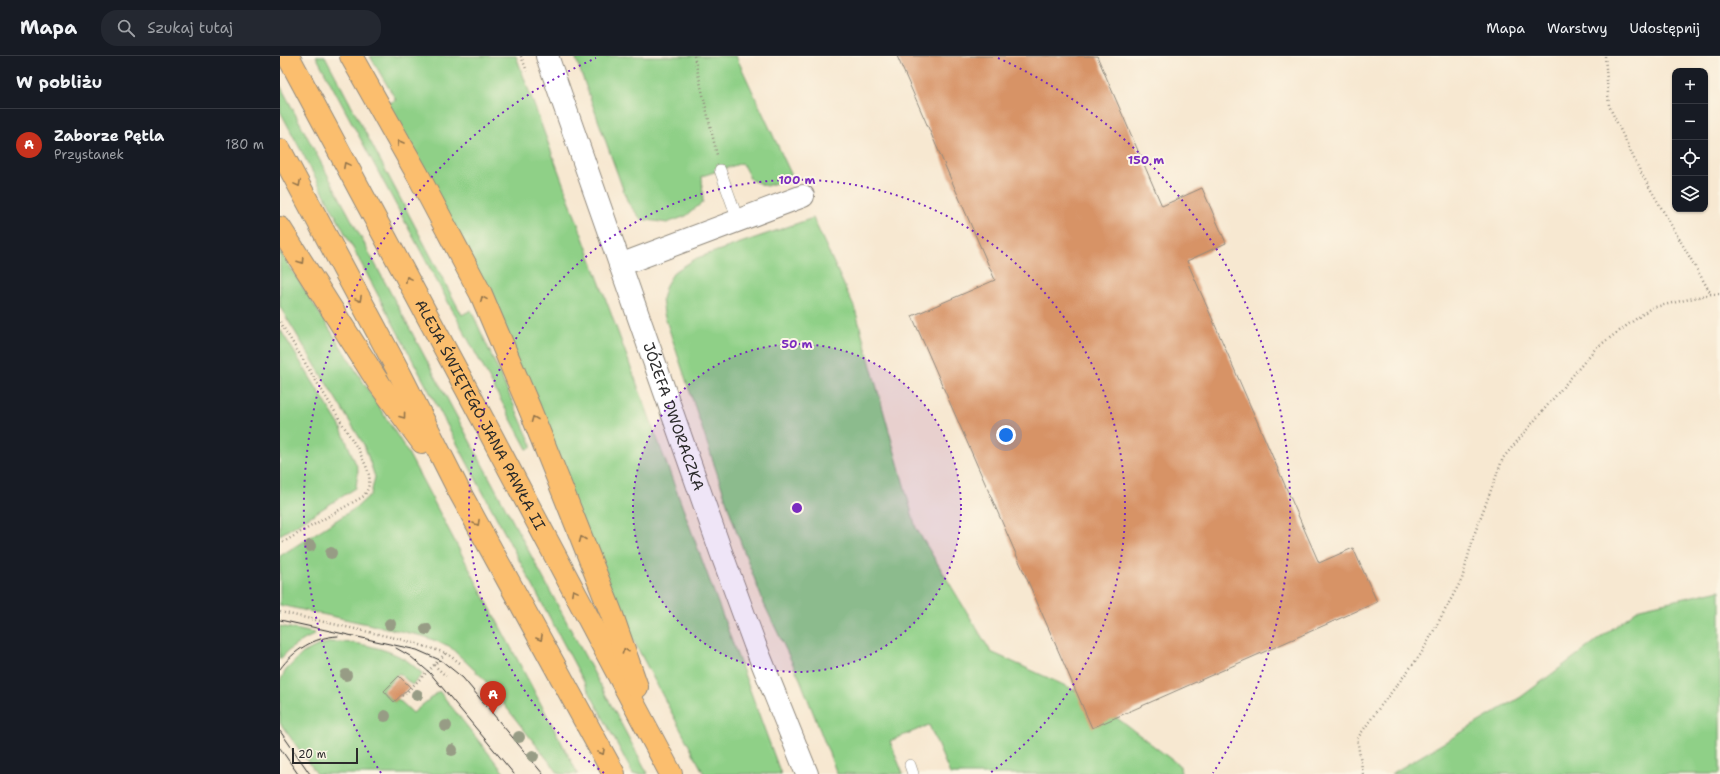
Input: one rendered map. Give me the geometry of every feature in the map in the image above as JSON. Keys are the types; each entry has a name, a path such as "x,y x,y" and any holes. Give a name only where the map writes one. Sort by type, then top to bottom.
{"main road":[{"name":"ALEJA ŚWIĘTEGO JANA PAWŁA II","path":"288,56 671,774"},
{"path":"351,56 419,177 481,294 529,407 612,615 660,754"},
{"path":"280,150 392,360 458,489 614,774"},
{"path":"280,228 380,385 458,489"}],"street":[{"name":"JÓZEFA DWORACZKA","path":"547,56 721,552 755,645 807,774"},
{"path":"620,265 803,196"}],"lane":[{"path":"720,170 738,220"}],"path":[{"path":"694,56 714,135 720,170"},
{"path":"1605,56 1609,106 1640,172 1711,294"},
{"path":"1363,774 1357,739 1421,654 1462,579 1474,535 1503,458 1596,348 1651,308 1711,294 1720,294"},
{"path":"280,322 359,451 369,473 370,486 364,496 280,544"},
{"path":"280,612 404,640 446,653 460,663"},
{"path":"401,695 403,696 446,653"},
{"path":"434,665 446,676"}],"green space":[{"path":"316,56 325,56 462,315 471,310 531,443 531,448 527,449"},
{"path":"370,56 516,56 781,774 704,774 619,613 387,104 396,100"},
{"path":"575,56 736,56 793,178 766,186 751,180 742,163 702,176 703,202 686,216 667,223 641,219 628,203"},
{"path":"280,85 648,774 633,774 280,111"},
{"path":"813,218 855,309 916,528 991,652 1088,696 1180,766 1181,774 950,774 929,725 890,741 903,774 837,774 800,679 764,604 736,530 664,314 662,299 666,285 674,272 697,258"},
{"path":"280,251 407,451 578,774 559,774 483,678 449,646 423,636 280,605 280,556 357,507 371,494 375,477 364,445 280,307"},
{"path":"280,329 340,426 358,469 356,488 280,535"},
{"path":"1720,590 1720,774 1391,774 1521,697 1640,608"},
{"path":"280,626 314,633 314,635 296,645 280,660"},
{"path":"331,642 370,646 390,652 408,662 423,674 412,685 399,673 382,691 394,702 398,699 413,713 439,691 505,774 317,774 280,723 280,681 286,670 303,653 317,646"}],"building":[{"path":"897,56 1097,56 1162,206 1202,188 1226,243 1187,261 1319,563 1353,548 1377,602 1092,728 912,316 995,280"},
{"path":"399,676 410,687 394,702 384,691"}],"tram line":[{"path":"280,620 417,650 442,661 463,678 543,774"},
{"path":"280,669 298,650 305,646 321,639 338,636"},
{"path":"396,648 410,656 430,673 514,774"},
{"path":"280,731 310,774"},
{"path":"280,748 298,774"}],"place":[{"name":"Zaborze Pętla","path":"493,714"}]}
